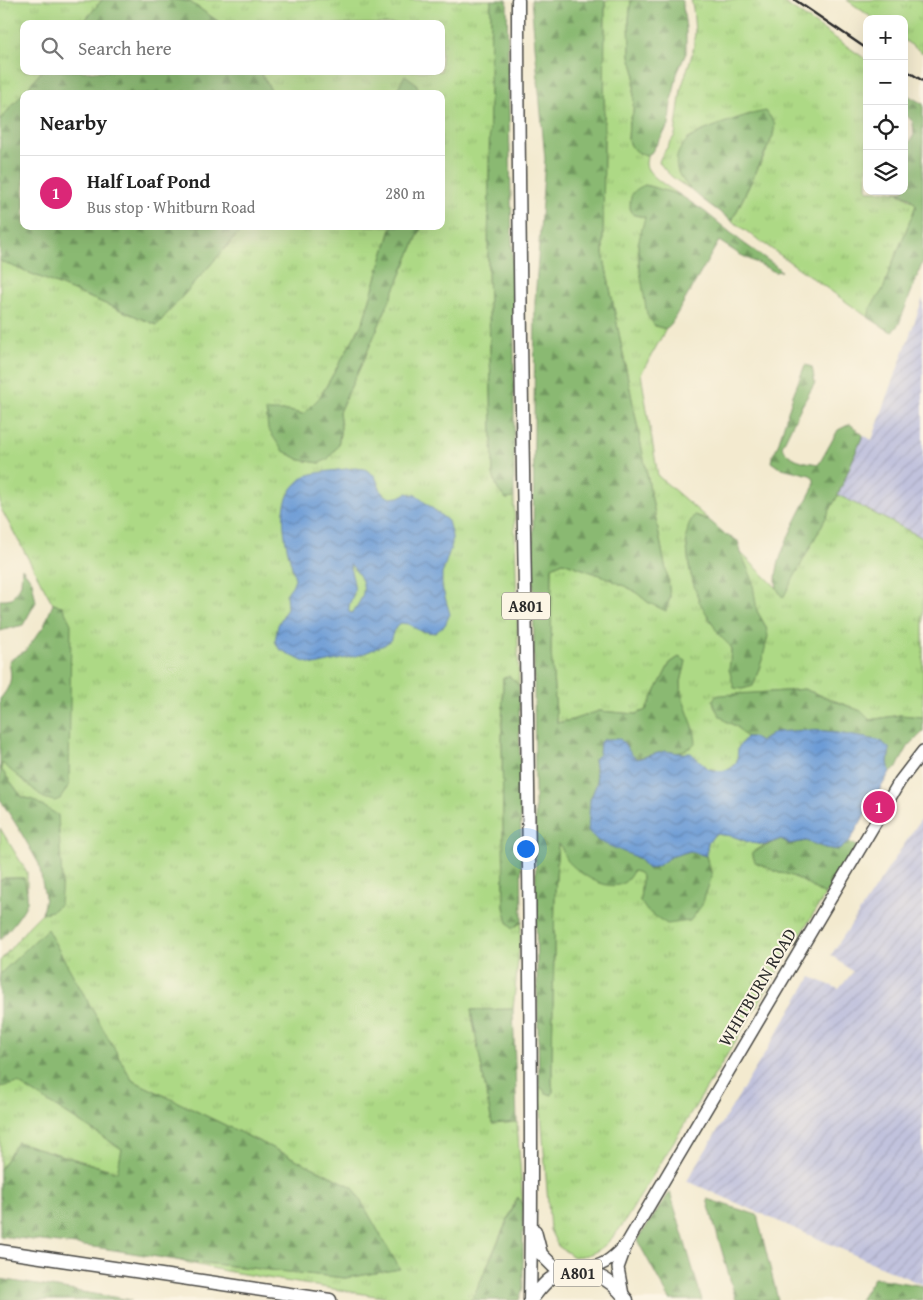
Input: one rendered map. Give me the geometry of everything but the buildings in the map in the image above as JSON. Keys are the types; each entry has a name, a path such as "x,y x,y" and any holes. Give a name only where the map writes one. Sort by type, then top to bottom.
{"main road":[{"name":"A801","path":"518,0 518,140 529,790 531,1300"},
{"name":"WHITBURN ROAD","path":"625,1298 618,1268 626,1243 900,781 923,752"},
{"name":"A801","path":"532,1212 541,1254 555,1268 596,1274 611,1284 625,1298"},
{"name":"WHITBURN ROAD","path":"572,1272 606,1263 626,1243"},
{"path":"0,1251 330,1300"},
{"name":"A801","path":"531,1300 540,1287 550,1279 560,1274 572,1272"}],"shaded area":[{"path":"923,298 923,538 838,495 863,435 872,440"},
{"path":"923,816 923,1285 687,1181 811,977 839,989 853,972 831,955"}],"green space":[{"path":"0,0 102,0 85,20 20,20 20,75 39,75 26,90 20,90 20,97 0,120"},
{"path":"102,0 177,0 190,2 216,20 85,20"},
{"path":"177,0 491,0 488,267 493,475 498,490 506,499 514,498 519,686 509,677 503,678 504,907 508,923 517,926 522,921 513,1009 471,1010 492,1124 517,1122 523,1206 517,1198 472,1300 400,1300 225,1271 176,1260 345,1278 399,1269 353,1187 132,1080 47,930 0,974 0,961 42,913 52,911 33,800 22,797 1,769 2,762 44,798 62,606 53,604 0,507 0,261 157,325 241,230 391,230 363,322 320,397 303,414 289,411 266,412 282,450 300,460 320,463 338,446 341,427 339,412 420,230 445,230 445,90 419,90 416,83 398,88 398,90 271,90 262,75 445,75 445,20 216,20 190,2"},
{"path":"491,0 507,0 514,320 514,498 506,499 498,490 493,475 488,267"},
{"path":"531,0 605,0 603,253 670,597 666,611 649,603 633,590 605,577 563,562 552,567 551,653 557,723 599,711 636,714 646,710 670,663 679,657 686,661 681,682 682,697 694,729 696,742 691,747 678,753 665,751 637,759 631,756 625,743 599,755 594,759 597,783 590,800 619,849 638,858 648,869 658,866 670,857 690,851 706,856 712,876 702,905 690,921 667,924 647,911 640,901 642,877 638,872 633,871 628,880 619,885 605,885 584,875 572,865 558,843 555,893 552,1095 546,1093 539,1085 533,549 535,302 545,159"},
{"path":"605,0 631,0 629,19 630,56 635,73 633,113 629,123 628,139 639,153 647,155 646,164 650,173 680,195 645,185 634,215 646,217 638,244 639,264 655,326 666,329 641,374 658,476 709,520 694,515 686,537 689,566 692,579 719,635 731,647 729,670 742,689 753,686 763,657 766,627 757,611 740,552 777,588 783,597 838,495 923,538 923,717 900,715 870,720 861,711 804,689 716,696 713,700 720,716 736,726 746,737 738,748 737,761 730,769 721,771 709,769 691,754 678,753 691,747 681,682 686,661 679,657 670,663 646,710 636,714 599,711 557,723 551,653 552,567 563,562 605,577 633,590 649,603 666,610 670,597 603,253"},
{"path":"631,0 682,0 686,28 686,53 677,74 669,125 651,153 647,155 639,153 630,146 628,139 629,123 633,113 635,73 630,56 629,19"},
{"path":"691,0 780,0 863,57 863,195 903,195 916,205 885,286 871,307 869,318 732,221 767,150 750,114 706,130 688,139 677,156 680,176 690,189 666,171 659,162 675,135 681,89 693,51 695,32"},
{"path":"847,0 923,0 923,53 908,43 908,15 868,15"},
{"path":"39,75 262,75 271,90 26,90"},
{"path":"405,75 416,83 419,90 398,90"},
{"path":"908,95 923,104 923,261 899,324 892,332 869,318 869,314 885,286 916,205 909,197 904,195 908,195 908,144 914,135 913,122 908,117"},
{"path":"20,97 20,230 241,230 157,325 0,261 0,120"},
{"path":"766,111 775,124 773,136 732,221 690,189 685,183 676,166 679,151 696,134 736,119"},
{"path":"645,185 680,195 704,211 781,271 775,272 739,254 719,241 671,324 666,329 655,326 647,315 639,264 638,244 645,217 634,215 630,210 632,194"},
{"path":"391,230 420,230 339,412 341,427 338,446 328,459 320,463 300,460 282,450 268,429 266,411 289,411 303,414 320,397 363,322"},
{"path":"805,365 812,367 815,383 782,446 785,451 797,460 819,464 838,430 850,424 863,435 838,495 783,598 777,588 778,565 788,537 814,486 814,478 810,475 778,467 771,462"},
{"path":"694,515 709,520 726,535 738,541 742,556 752,578 757,611 766,627 768,636 753,686 742,689 734,688 729,669 731,647 719,635 699,601 689,566 686,537 689,524"},
{"path":"22,568 32,581 36,602 23,625 0,631 0,600 12,598 21,584"},
{"path":"53,604 62,606 71,624 69,785 60,799 54,801 44,798 2,763 1,769 22,797 33,800 58,815 62,879 60,904 52,911 42,913 45,898 39,864 0,799 0,699 10,681 9,661 26,650 44,626"},
{"path":"509,676 519,686 522,921 512,929 508,923 504,907 503,678"},
{"path":"804,689 861,711 870,720 900,715 923,717 923,732 908,747 897,767 890,772 888,762 890,750 881,741 826,731 775,732 760,742 752,737 746,737 736,726 720,716 713,700 716,696 720,695"},
{"path":"0,828 27,872 27,890 23,878 4,878 0,881"},
{"path":"715,834 732,836 751,843 765,845 753,852 779,873 799,879 825,895 625,1221 601,1249 588,1255 574,1257 558,1246 550,1230 539,1085 546,1093 552,1095 555,893 558,843 562,847 566,859 627,880 633,871 638,872 642,877 640,901 712,876 706,856 708,843"},
{"path":"781,839 789,844 806,841 825,848 838,850 849,842 857,846 825,895 799,879 779,873 755,862 752,852"},
{"path":"4,878 24,878 27,902 23,911 0,940 0,881"},
{"path":"47,929 132,1080 353,1187 400,1269 345,1278 176,1260 101,1248 0,1236 0,1170 17,1142 117,1172 122,1149 18,1083 0,1087 0,974"},
{"path":"513,1009 517,1122 492,1124 471,1010"},
{"path":"18,1083 122,1149 118,1172 17,1142 0,1170 0,1087"},
{"path":"670,1192 702,1300 670,1300 637,1240"},
{"path":"518,1197 523,1206 523,1288 519,1300 472,1300"},
{"path":"707,1199 757,1215 778,1300 736,1300"},
{"path":"874,1278 923,1286 923,1300 860,1300"},
{"path":"0,1279 132,1300 0,1300"}],"water":[{"path":"355,468 365,469 375,476 382,493 390,498 399,497 407,493 416,495 448,521 452,544 442,574 442,587 450,614 445,625 435,633 420,631 408,624 400,623 394,630 390,641 384,645 360,655 315,665 302,661 279,649 275,641 278,625 287,608 286,594 295,579 284,529 285,504 289,493 305,476","holes":["350,564 362,583 363,594 352,613 349,612 349,607 353,595 354,582"]},
{"path":"826,731 881,741 890,749 888,762 890,772 849,842 839,850 825,848 806,841 789,844 781,839 765,845 751,843 732,836 715,834 708,843 706,856 690,851 670,857 658,866 648,869 638,858 598,841 588,831 590,800 597,783 594,759 599,754 600,742 605,739 620,739 637,759 665,751 691,753 709,769 721,771 730,769 737,761 738,748 746,737 752,737 760,742 775,732"}],"railway":[{"path":"795,0 863,46"},
{"path":"908,72 923,81"}],"place":[{"name":"Half Loaf Pond","path":"879,807"}]}
